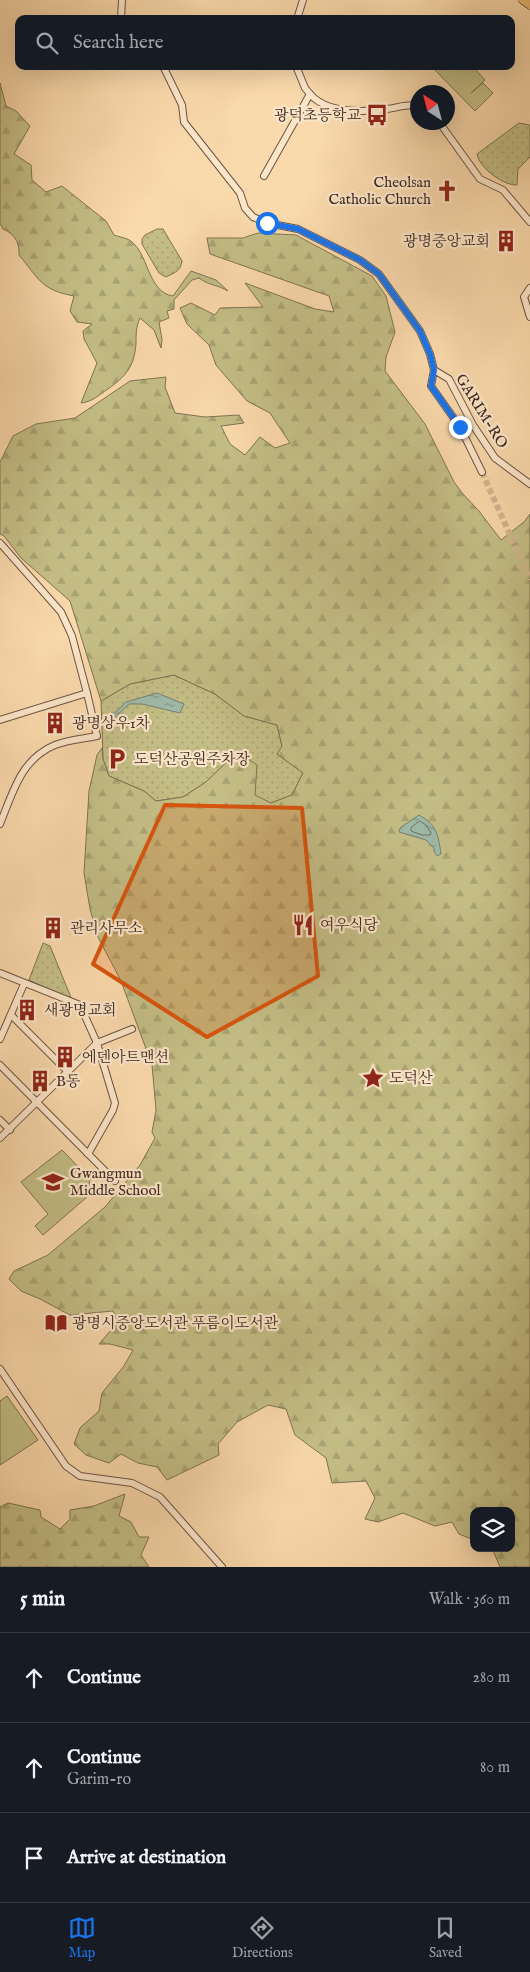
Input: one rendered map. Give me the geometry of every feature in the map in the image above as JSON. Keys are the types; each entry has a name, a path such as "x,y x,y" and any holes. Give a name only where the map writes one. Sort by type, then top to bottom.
{"main road":[{"path":"523,0 530,5"}],"street":[{"path":"121,15 122,0"},
{"path":"298,15 303,0"},
{"path":"165,70 182,105 184,122 240,193 245,208 253,217 267,223 298,229 360,260 379,274 420,331 430,354 434,370"},
{"path":"298,70 305,88 314,100 334,108 353,111 410,107"},
{"path":"264,176 310,94"},
{"path":"445,130 480,178 503,190 530,222"},
{"path":"529,314 524,297 530,288"},
{"name":"GARIM-RO","path":"482,472 460,427 431,386 434,370 449,379 474,426 495,458 530,484"},
{"path":"0,543 61,612 72,636 97,736 58,744 42,751 19,776 0,824"},
{"path":"0,720 87,693"},
{"path":"0,973 80,1005 97,1043 115,1103 113,1110 88,1154"},
{"path":"0,1039 24,984"},
{"path":"11,1015 68,1072"},
{"path":"0,1138 97,1043 132,1029"},
{"path":"0,1065 36,1104 115,1181"},
{"path":"0,1120 10,1130"},
{"path":"0,1369 66,1466 80,1476 132,1483 160,1497 222,1567"}],"highlighted area":[{"path":"165,805 302,808 318,976 207,1037 93,964"}],"green space":[{"path":"435,70 476,70 485,80 471,93 483,83 493,93 475,111 455,91 455,85 450,85"},
{"path":"0,83 6,106 16,111 30,126 14,154 31,165 32,180 46,192 62,186 106,221 114,235 132,242 138,248 158,288 165,293 173,296 191,271 216,280 228,291 199,278 192,280 174,300 174,309 167,311 169,318 159,322 162,340 161,348 154,330 140,318 136,331 135,352 128,370 120,380 89,401 81,403 97,363 84,339 83,331 92,324 77,322 70,311 74,296 63,294 47,287 36,277 19,255 16,239 3,229 0,223"},
{"path":"519,123 530,125 530,157 518,169 517,185 512,185 499,179 487,170 482,165 477,154"},
{"path":"157,229 163,229 182,261 179,269 166,277 159,273 142,244 142,239 145,235"},
{"path":"258,233 296,235 372,276 386,296 395,332 386,357 385,371 425,424 454,482 501,540 524,522 530,514 530,1567 500,1567 494,1552 515,1552 515,1507 470,1507 470,1538 459,1534 452,1522 435,1526 403,1513 378,1522 365,1519 375,1498 366,1481 332,1483 326,1458 295,1435 286,1409 268,1405 237,1422 218,1444 219,1455 167,1480 157,1467 138,1463 121,1454 109,1463 86,1455 74,1444 80,1428 99,1411 102,1393 124,1366 133,1350 110,1344 99,1344 118,1322 113,1311 70,1315 21,1291 9,1279 14,1271 48,1255 105,1207 140,1165 155,1138 152,1132 156,1110 152,1065 121,981 98,937 90,909 84,873 89,791 97,755 102,748 103,759 109,776 144,791 156,801 183,797 206,782 237,752 257,765 255,795 271,803 292,795 303,773 277,754 282,746 277,725 244,716 215,694 174,675 130,684 101,701 70,601 21,558 4,536 0,534 0,462 13,436 36,424 75,418 130,381 166,377 165,387 175,413 205,417 239,415 244,423 221,426 230,444 245,455 260,437 275,448 290,443 270,413 247,401 216,365 209,345 187,324 180,308 191,303 215,315 220,308 263,307 245,283 315,309 334,312 329,296 210,254 207,238 243,238"},
{"path":"174,675 215,694 244,716 277,725 282,747 277,754 303,773 292,795 271,803 255,796 237,752 206,782 183,797 156,801 144,791 109,776 103,759 101,701 130,684"},
{"path":"43,943 50,946 72,1000 29,980"},
{"path":"62,1150 90,1179 87,1197 43,1235 35,1226 48,1214 21,1182"},
{"path":"7,1396 38,1440 0,1465 0,1401"},
{"path":"125,1494 119,1516 131,1522 139,1537 149,1537 141,1555 149,1567 0,1567 0,1507 8,1503 40,1510 41,1517 60,1529 70,1519 70,1510 94,1506"}],"water":[{"path":"157,693 184,704 180,713 142,704 129,704 108,724 105,722 126,702"},
{"path":"419,815 430,822 436,831 441,854 437,856 434,848 426,840 399,832 400,828"}],"tunnel":[{"path":"482,472 530,580"}],"place":[{"name":"광덕초등학교","path":"377,115"},
{"name":"Cheolsan Catholic Church","path":"447,191"},
{"name":"광명중앙교회","path":"506,241"},
{"name":"광명상우1차","path":"55,723"},
{"name":"도덕산공원주차장","path":"117,759"},
{"name":"여우식당","path":"303,925"},
{"name":"관리사무소","path":"53,928"},
{"name":"새광명교회","path":"27,1010"},
{"name":"에덴아트맨션","path":"65,1057"},
{"name":"도덕산","path":"373,1078"},
{"name":"B동","path":"40,1081"},
{"name":"Gwangmun Middle School","path":"53,1182"},
{"name":"광명시중앙도서관 푸름이도서관","path":"56,1323"}],"route":[{"path":"267,223 298,229 360,260 379,274 420,331 430,354 434,370 431,386 460,427"}]}
